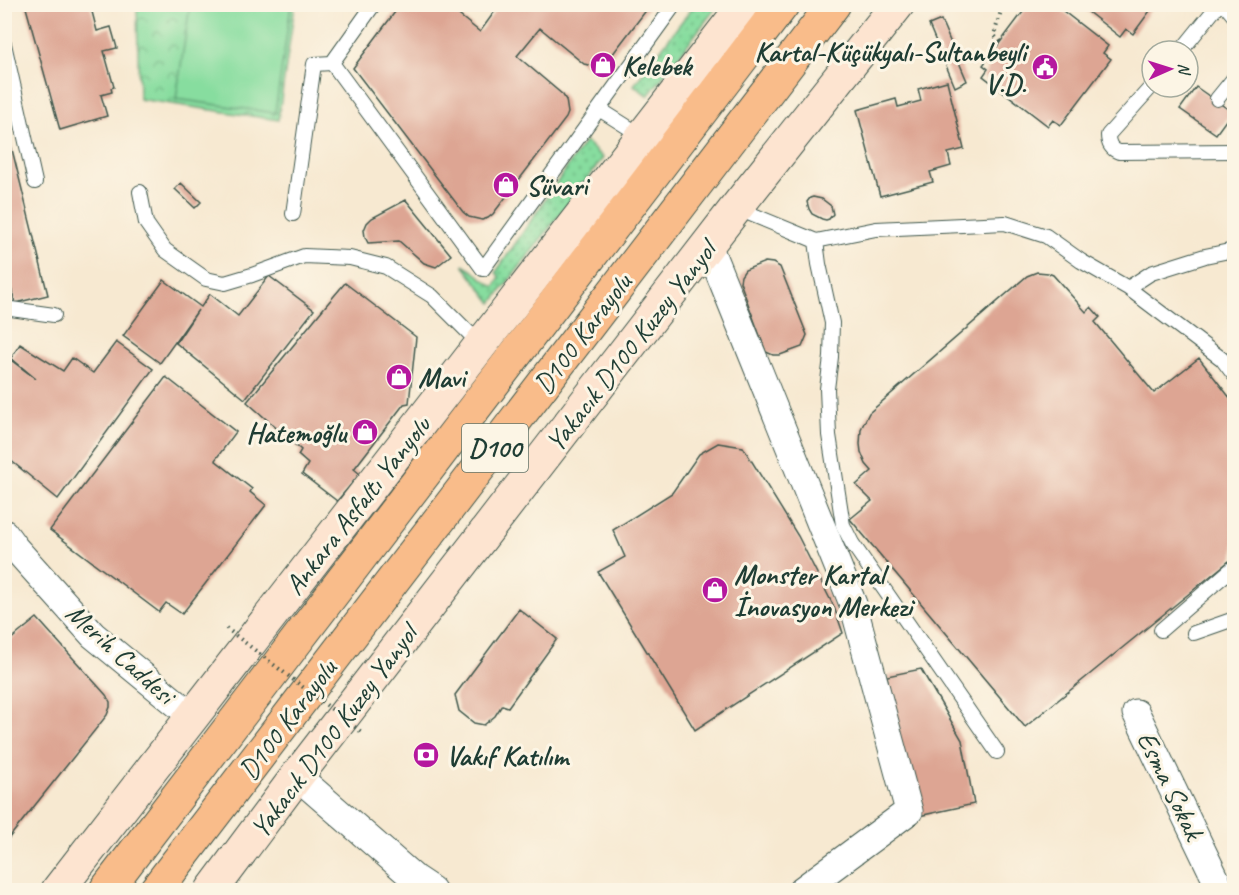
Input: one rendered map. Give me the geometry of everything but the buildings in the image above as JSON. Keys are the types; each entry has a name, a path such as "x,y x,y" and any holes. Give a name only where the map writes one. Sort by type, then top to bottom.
{"highway":[{"name":"D100 Karayolu","path":"106,891 783,4"},
{"name":"D100 Karayolu","path":"156,891 834,4"}],"main road":[{"name":"Ankara Asfaltı Yanyolu","path":"58,891 745,4"},
{"name":"Yakacık D100 Kuzey Yanyol","path":"212,891 297,776 736,208 898,4"}],"street":[{"path":"708,245 853,604 909,811 802,891"},
{"name":"Merih Caddesi","path":"4,533 93,635 193,717"},
{"name":"Esma Sokak","path":"1136,713 1221,891"},
{"path":"297,776 432,891"}],"lane":[{"path":"332,63 374,4"},
{"path":"332,63 483,269 675,4"},
{"path":"1190,39 1218,4"},
{"path":"1224,4 1234,16"},
{"path":"4,44 35,182"},
{"path":"293,214 314,64 332,63"},
{"path":"1217,99 1234,78"},
{"path":"1140,99 1108,135 1111,148 1123,152 1234,151"},
{"path":"599,110 642,136"},
{"path":"140,192 146,223 165,250 206,279 225,283 304,256 350,258 386,267 432,296 481,345"},
{"path":"736,208 816,241 876,229 1005,223 1046,236 1081,261 1128,288 1222,359 1234,375"},
{"path":"816,241 832,323 827,389 829,435 843,525 852,543 997,752"},
{"path":"1128,288 1151,273 1205,256 1234,250"},
{"path":"4,308 54,315"},
{"path":"1161,630 1234,567"},
{"path":"1194,633 1234,619"}],"path":[{"path":"1000,42 994,35 1003,4"},
{"path":"226,628 364,734"}],"green space":[{"path":"137,5 295,5 278,120 139,99"},
{"path":"190,5 291,5 275,113 176,99"},
{"path":"694,5 718,5 648,96 634,85"},
{"path":"585,141 603,158 492,303 463,265 494,287 500,278 496,272"}],"place":[{"name":"Kelebek","path":"603,65"},
{"name":"Kartal-Küçükyalı-Sultanbeyli V.D.","path":"1045,67"},
{"name":"Süvari","path":"506,185"},
{"name":"Mavi","path":"399,377"},
{"name":"Hatemoğlu","path":"365,432"},
{"name":"Monster Kartal İnovasyon Merkezi","path":"715,590"},
{"name":"Vakıf Katılım","path":"426,755"}]}
